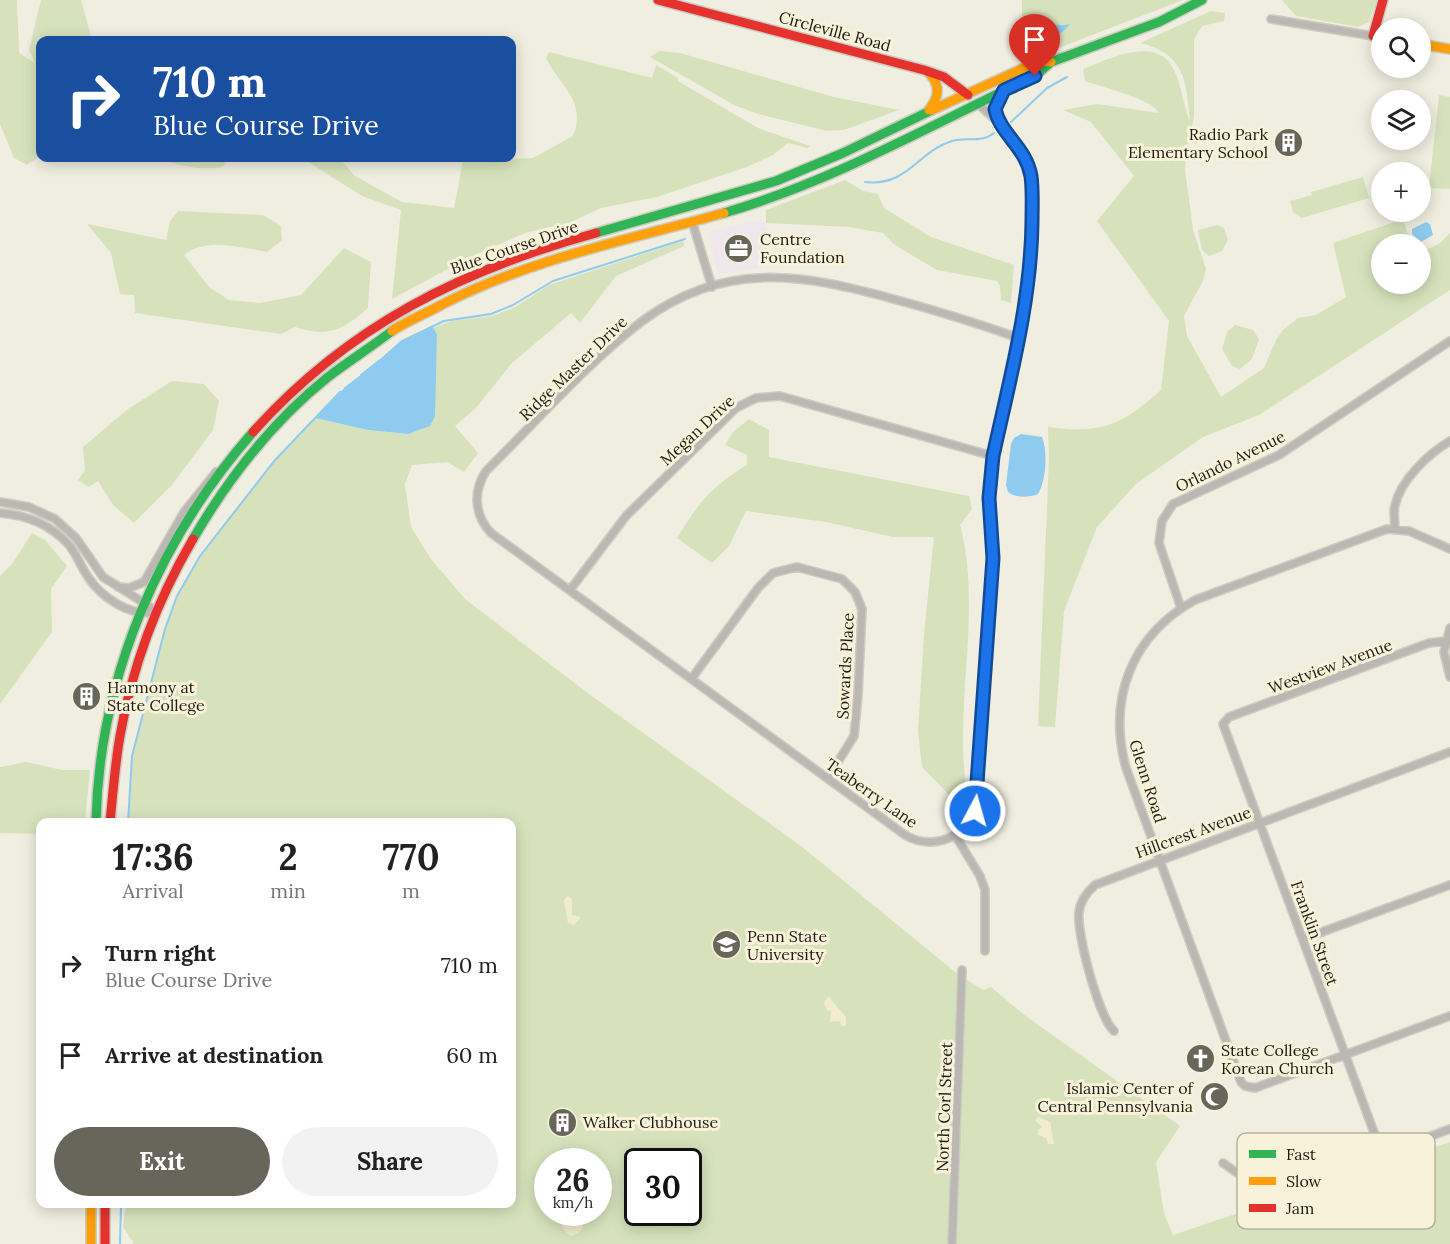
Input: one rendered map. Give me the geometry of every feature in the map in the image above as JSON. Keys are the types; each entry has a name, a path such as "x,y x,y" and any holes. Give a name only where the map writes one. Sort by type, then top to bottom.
{"main road":[{"name":"Circleville Road","path":"658,0 924,70 944,77 977,103"},
{"name":"Blue Course Drive","path":"110,818 119,732 134,673 154,612 198,526 240,466 300,402 360,353 416,317 486,284 769,199 823,178 1035,76 1051,62 1159,22 1202,0"},
{"path":"1380,18 1383,0"},
{"path":"1431,46 1450,49"},
{"name":"Blue Course Drive","path":"96,818 99,773 108,715 120,668 144,603 179,531 235,451 285,397 341,350 381,322 451,284 526,255 773,182 842,155 965,92 1039,61 1051,62"},
{"path":"924,70 934,79 938,87 938,96 928,111"},
{"path":"91,1208 91,1244"},
{"path":"105,1208 105,1244"}],"street":[{"path":"1271,19 1371,35"},
{"path":"999,124 995,109 1004,90"},
{"path":"977,103 1022,150 1031,178 1032,248 1027,301 993,456 989,498 993,558 977,804 972,817 955,835 980,876 985,890 985,951"},
{"path":"692,221 712,286"},
{"name":"Ridge Master Drive","path":"570,590 488,529 477,504 482,477 621,339 666,305 712,286 772,276 822,280 932,310 1019,338"},
{"name":"Orlando Avenue","path":"1181,608 1159,543 1162,521 1173,504 1279,455 1450,341"},
{"name":"Megan Drive","path":"570,590 626,516 736,408 756,398 780,396 993,456"},
{"path":"1450,441 1423,463 1400,493 1394,508 1395,529 1409,531 1450,549"},
{"path":"113,585 129,588 144,582 201,488 235,451"},
{"path":"0,502 29,507 55,519 76,538 97,570 113,585 144,603 154,612"},
{"path":"0,513 25,517 52,530 70,546 98,590 114,602 140,613 154,612"},
{"name":"Glenn Road","path":"1346,1055 1255,1088 1248,1087 1241,1082 1126,768 1118,723 1125,683 1134,659 1154,631 1181,608 1215,591 1378,531 1395,529"},
{"name":"Sowards Place","path":"692,678 758,588 773,573 797,567 842,579 855,592 862,609 858,695 854,736 828,778"},
{"name":"Teaberry Lane","path":"570,590 910,838 931,843 955,835"},
{"path":"1450,628 1444,657 1450,677"},
{"name":"Westview Avenue","path":"1224,721 1429,643 1447,641"},
{"name":"Franklin Street","path":"1224,721 1223,728 1374,1133"},
{"name":"Hillcrest Avenue","path":"1113,1031 1105,1021 1099,1005 1079,928 1080,908 1087,893 1100,881 1450,752"},
{"path":"1303,939 1450,885"},
{"name":"North Corl Street","path":"952,1244 962,970"},
{"path":"1346,1055 1450,1016"},
{"path":"1435,1135 1450,1129"},
{"path":"1223,1163 1237,1173"}],"shaded area":[{"path":"752,221 766,223 768,267 719,274 707,233"}],"green space":[{"path":"0,0 17,0 19,53 35,63 29,50 41,0 81,0 91,36 36,36 36,159 27,165 14,158 0,124"},
{"path":"1022,0 1183,0 1035,57 1029,53 1022,21"},
{"path":"1282,0 1377,0 1369,22 1358,27 1296,16"},
{"path":"1211,11 1225,13 1224,21 1202,26 1194,39 1194,117 1186,153 1185,170 1193,230 1206,269 1203,281 1184,316 1187,336 1221,397 1264,368 1276,340 1283,330 1298,318 1316,315 1346,297 1333,243 1394,222 1404,222 1408,234 1371,234 1371,294 1431,294 1431,248 1450,233 1450,290 1259,415 1203,437 1136,484 1097,527 1064,611 1055,727 1038,726 1049,458 1048,427 1082,429 1109,425 1134,412 1161,390 1169,321 1097,221 1134,176 1091,122 1063,110 1097,104 1159,113 1137,98 1085,81 1083,69 1119,55 1146,51 1168,60 1175,72 1190,121 1184,81 1175,62 1155,48 1140,43"},
{"path":"659,51 680,53 834,97 899,110 844,130 827,131 758,114 734,105 650,57"},
{"path":"549,52 652,78 656,65 678,78 678,81 758,128 810,146 807,148 788,143 773,155 747,167 657,197 601,208 571,222 525,233 468,258 392,299 401,210 362,196 308,162 343,162 355,176 402,202 454,208 463,162 516,162 516,158 533,158 573,136 577,113 574,103 546,58"},
{"path":"1439,95 1450,97 1450,189 1431,188"},
{"path":"170,162 226,163 222,167 201,168"},
{"path":"1363,177 1369,198 1302,218 1293,212 1290,201 1312,195 1311,192"},
{"path":"845,180 863,191 878,194 884,208 931,237 1014,265 1011,303 1001,300 1000,286 997,281 937,270 895,245 883,233 849,227 766,223 766,210"},
{"path":"178,211 263,215 281,226 282,240 267,252 236,246 213,245 202,246 184,255 209,287 229,300 260,303 301,295 344,248 371,262 368,308 351,322 335,330 317,332 295,327 281,334 135,313 134,295 120,294 111,253 87,224 166,240 170,221"},
{"path":"1217,225 1224,228 1228,240 1222,251 1209,256 1202,250 1198,230"},
{"name":"Penn State University","path":"683,241 684,246 616,276 580,323 571,313 511,364 476,408 455,426 478,453 464,472 447,462 412,465 405,484 411,527 431,559 465,599 589,694 801,846 960,976 983,990 991,987 1023,1014 1180,1126 1156,1162 1164,1213 1173,1235 1237,1214 1237,1229 1435,1229 1435,1147 1450,1142 1450,1244 134,1244 123,1227 125,1208 516,1208 516,818 128,818 132,756 165,629 177,596 200,556 275,460 315,418 368,430 408,434 437,334 433,328 452,321 493,316 515,307 549,285"},
{"path":"1235,325 1253,330 1259,339 1252,359 1240,369 1232,366 1222,349 1227,332"},
{"path":"172,381 204,384 219,401 213,430 171,486 134,523 113,505 98,481 89,487 78,480 85,470 83,447 128,409"},
{"path":"749,419 769,430 769,457 969,496 972,509 960,525 969,591 963,726 967,793 953,799 922,767 918,731 924,634 934,537 893,537 826,522 746,511 729,546 712,563 677,538 707,496 747,465 747,455 725,445 733,432"},
{"path":"32,533 45,540 67,566 51,589 52,632 0,704 0,576 12,564"},
{"path":"26,762 62,770 90,770 85,818 36,818 36,834 0,833 0,767"}],"sand":[{"path":"568,896 572,899 572,915 581,917 574,925 568,923 564,900"},
{"path":"828,996 846,1017 846,1026 842,1026 839,1021 830,1022 831,1011 827,1010 824,1003"},
{"path":"1039,1117 1050,1122 1054,1144 1048,1144 1046,1138 1038,1135 1038,1130 1042,1127 1035,1120"},
{"path":"562,1226 583,1227 579,1233 571,1236"}],"water":[{"path":"1070,24 1062,32 1053,36 1045,36 1040,27 1047,25"},
{"path":"1426,222 1430,224 1433,235 1412,234 1412,229"},
{"path":"432,326 437,334 435,416 430,426 408,434 368,430 315,418 341,391 402,341"},
{"path":"1021,434 1042,437 1045,450 1041,488 1038,494 1026,497 1011,494 1006,485 1011,444 1014,438"}],"waterway":[{"path":"1011,122 1047,88 1067,77"},
{"path":"865,182 892,179 912,167 930,152 952,141 979,139 994,133"},
{"path":"385,356 402,341 444,321 491,314 513,305 553,281 685,239"},
{"path":"361,375 380,360"},
{"path":"345,388 357,379"},
{"path":"128,818 132,756 165,629 177,596 200,556 275,460 340,392"},
{"path":"120,1244 121,1208"}],"traffic: fast":[{"path":"724,213 765,200 844,168 1035,76 1051,62 1159,22 1202,0"},
{"path":"596,233 776,181 843,153 932,110"},
{"path":"193,539 237,473 289,412 328,377 392,331"},
{"path":"96,818 100,768 109,715 122,664 140,613 163,564 189,518 219,474 253,432"}],"traffic: slow":[{"path":"1431,46 1450,49"},
{"path":"932,110 1039,61 1051,62"},
{"path":"929,73 937,87 937,96 929,110"},
{"path":"392,331 441,305 509,275 580,252 724,213"},
{"path":"91,1208 91,1244"}],"traffic: jam":[{"path":"658,0 924,70 944,77 968,95"},
{"path":"1378,18 1383,0"},
{"path":"253,432 289,395 328,361 368,332 410,307 453,284 499,265 596,233"},
{"path":"110,818 118,747 139,659 169,585 193,539"},
{"path":"105,1208 105,1244"}],"place":[{"name":"Radio Park Elementary School","path":"1289,143"},
{"name":"Centre Foundation","path":"739,248"},
{"name":"Harmony at State College","path":"86,696"},
{"name":"Penn State University","path":"726,945"},
{"name":"State College Korean Church","path":"1200,1059"},
{"name":"Islamic Center of Central Pennsylvania","path":"1214,1097"},
{"name":"Walker Clubhouse","path":"562,1122"}],"route":[{"path":"975,811 993,558 990,481 993,456 1027,301 1032,248 1032,188 1029,168 1022,150 999,124 995,109 997,100 1004,90 1035,76"}]}
